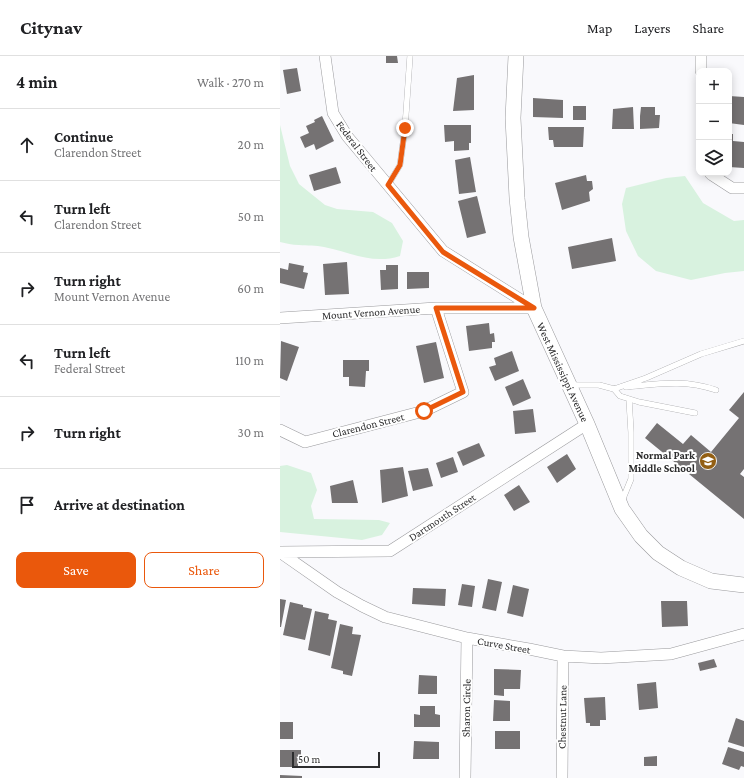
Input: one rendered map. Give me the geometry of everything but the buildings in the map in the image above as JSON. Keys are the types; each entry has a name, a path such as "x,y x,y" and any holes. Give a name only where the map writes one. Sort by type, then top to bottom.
{"street":[{"name":"Federal Street","path":"325,56 333,113 347,136 443,252 534,308"},
{"name":"West Mississippi Avenue","path":"516,56 513,118 518,198 521,237 534,308 587,424 620,504 641,536 658,553 676,564 711,581 744,585"},
{"path":"701,56 701,68"},
{"path":"714,176 732,188 744,188"},
{"name":"Mount Vernon Avenue","path":"280,318 436,308 534,308"},
{"name":"Clarendon Street","path":"280,430 305,442 424,411 463,392 436,308"},
{"name":"Dartmouth Street","path":"281,552 390,551 587,424"},
{"name":"Curve Street","path":"281,552 337,592 372,611 397,620 467,638 563,656 601,658 671,654 744,634"},
{"name":"Sharon Circle","path":"465,778 467,638"},
{"name":"Chestnut Lane","path":"562,778 563,656"}],"lane":[{"path":"388,185 400,165 405,128 410,56"},
{"path":"614,388 646,378 701,354 744,341"},
{"path":"569,385 599,385 614,388 665,383 690,383 716,390"},
{"path":"614,388 620,396 695,414"},
{"path":"620,504 631,479 630,399"}],"green space":[{"path":"280,125 290,166 299,184 325,205 337,209 373,212 392,223 403,241 400,256 380,259 361,257 321,246 294,245 280,242"},
{"path":"685,176 703,203 734,221 744,220 744,271 725,273 691,280 656,271 638,256 626,231 622,204 626,188 666,178"},
{"path":"287,465 311,473 317,490 311,506 314,519 379,520 390,523 382,535 362,540 280,532 280,466"}],"place":[{"name":"Normal Park Middle School","path":"708,461"}],"route":[{"path":"405,128 400,165 388,185 443,252 534,308 436,308 463,392 424,411"}]}
